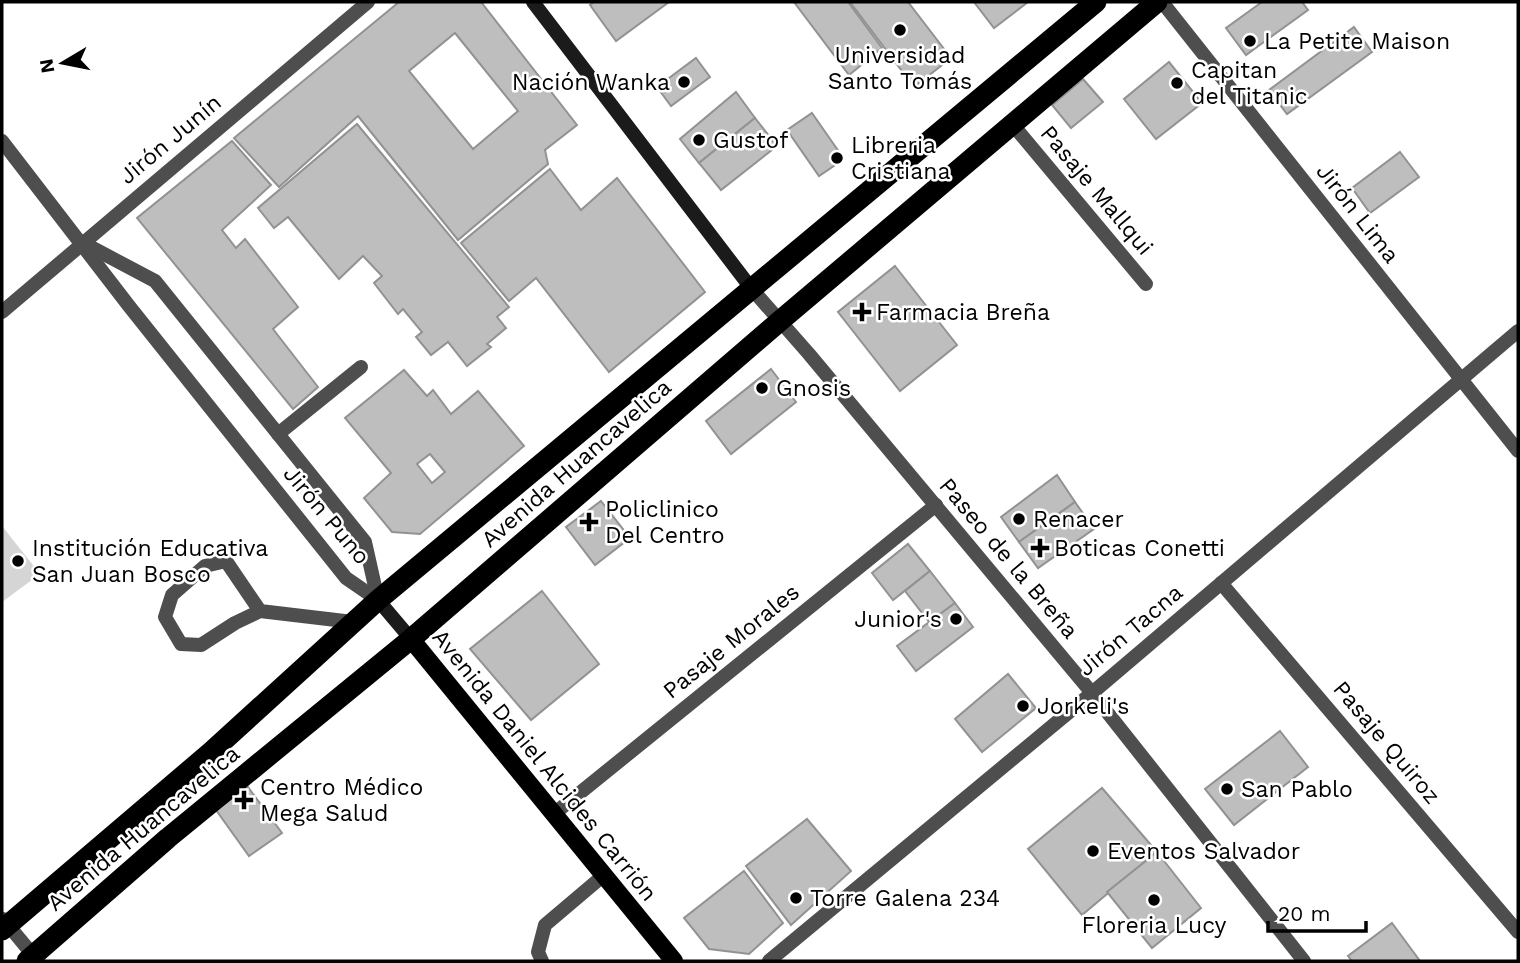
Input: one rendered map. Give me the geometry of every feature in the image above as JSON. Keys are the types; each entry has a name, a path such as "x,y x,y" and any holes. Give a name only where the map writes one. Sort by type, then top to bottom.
{"highway":[{"name":"Avenida Huancavelica","path":"4,924 211,752 378,600 1096,2"},
{"name":"Avenida Huancavelica","path":"33,959 168,838 411,639 781,320 1160,2"}],"main road":[{"name":"Avenida Daniel Alcides Carrión","path":"411,639 674,961"}],"street":[{"name":"Jirón Junín","path":"2,312 368,2"},
{"path":"533,2 751,288"},
{"name":"Jirón Lima","path":"1160,2 1518,451"},
{"name":"Pasaje Mallqui","path":"1013,125 1146,284"},
{"name":"Jirón Puno","path":"2,141 129,306 346,578 378,600"},
{"name":"Jirón Puno","path":"82,243 155,281 365,542 378,600"},
{"name":"Paseo de la Breña","path":"751,288 781,320 1092,693 1304,961"},
{"name":"Jirón Tacna","path":"769,961 1092,693 1518,331"},
{"path":"278,434 362,367"},
{"name":"Pasaje Morales","path":"555,813 936,505"},
{"path":"260,611 226,561 205,566 172,595 165,617 181,644 201,645 260,611 353,622"},
{"name":"Pasaje Quiroz","path":"1221,583 1518,932"},
{"name":"Avenida Daniel Alcides Carrión","path":"378,600 411,639"},
{"path":"542,961 538,952 545,925 604,875"},
{"path":"4,924 33,959"}],"shaded area":[{"path":"2,526 40,574 2,602"}],"building":[{"path":"399,2 481,2 577,125 545,150 548,164 458,240 358,116 279,187 234,138","holes":["455,33 518,111 473,149 409,71"]},
{"path":"594,2 669,2 616,41 590,5"},
{"path":"794,2 848,2 882,48 849,75"},
{"name":"Universidad Santo Tomás","path":"850,2 908,2 951,58 914,87"},
{"path":"974,2 1028,2 994,28"},
{"name":"La Petite Maison","path":"1262,2 1302,2 1308,10 1246,55 1226,28"},
{"path":"1354,27 1372,52 1287,114 1269,90"},
{"name":"Nación Wanka","path":"696,58 710,77 671,106 657,87"},
{"path":"1169,62 1202,103 1156,139 1124,99"},
{"path":"1083,79 1103,102 1071,128 1052,105"},
{"path":"736,92 755,118 699,163 680,139"},
{"path":"812,113 844,159 819,176 787,130"},
{"path":"755,118 777,146 721,190 699,163"},
{"path":"357,124 509,307 497,317 506,328 487,344 491,347 467,366 448,342 431,355 416,337 422,332 403,309 398,314 374,283 382,276 363,256 339,279 288,217 274,228 258,208"},
{"path":"232,141 271,185 222,230 236,248 245,239 298,307 273,329 318,387 293,409 137,218"},
{"path":"1400,152 1419,177 1370,213 1352,188"},
{"path":"550,169 581,210 617,178 705,292 609,372 536,278 509,301 461,243"},
{"path":"895,266 957,345 900,391 838,312"},
{"path":"771,369 796,402 731,454 706,421"},
{"path":"404,370 427,396 433,390 451,414 478,391 524,446 420,534 392,532 364,498 391,473 345,418","holes":["430,454 445,472 432,483 417,464"]},
{"path":"1057,475 1075,502 1019,542 1001,517"},
{"path":"601,501 630,538 595,565 566,527"},
{"path":"1075,502 1094,529 1038,568 1019,542"},
{"path":"908,544 930,571 893,600 872,573"},
{"path":"930,571 955,603 930,623 905,591"},
{"path":"542,591 599,664 531,720 470,649"},
{"path":"955,603 973,627 916,671 897,646"},
{"path":"1008,674 1036,708 982,752 955,719"},
{"path":"1280,731 1308,767 1234,825 1205,789"},
{"path":"248,787 282,833 249,856 216,810"},
{"name":"Eventos Salvador","path":"1102,788 1157,852 1082,915 1028,849"},
{"name":"Torre Galena 234","path":"807,819 851,871 791,925 746,866"},
{"name":"Floreria Lucy","path":"1157,852 1201,908 1152,948 1107,892"},
{"path":"744,871 783,923 749,954 709,949 684,918"},
{"path":"1392,923 1420,961 1352,961 1348,956"}],"place":[{"name":"Universidad Santo Tomás","path":"900,30"},
{"name":"La Petite Maison","path":"1250,41"},
{"name":"Nación Wanka","path":"684,82"},
{"name":"Capitan del Titanic","path":"1177,83"},
{"name":"Gustof","path":"699,140"},
{"name":"Libreria Cristiana","path":"837,158"},
{"name":"Farmacia Breña","path":"862,312"},
{"name":"Gnosis","path":"762,388"},
{"name":"Renacer","path":"1019,519"},
{"name":"Policlinico Del Centro","path":"589,522"},
{"name":"Boticas Conetti","path":"1040,548"},
{"name":"Institución Educativa San Juan Bosco","path":"18,561"},
{"name":"Junior's","path":"956,619"},
{"name":"Jorkeli's","path":"1023,706"},
{"name":"San Pablo","path":"1227,789"},
{"name":"Centro Médico Mega Salud","path":"244,800"},
{"name":"Eventos Salvador","path":"1093,851"},
{"name":"Torre Galena 234","path":"796,898"},
{"name":"Floreria Lucy","path":"1154,900"}]}
